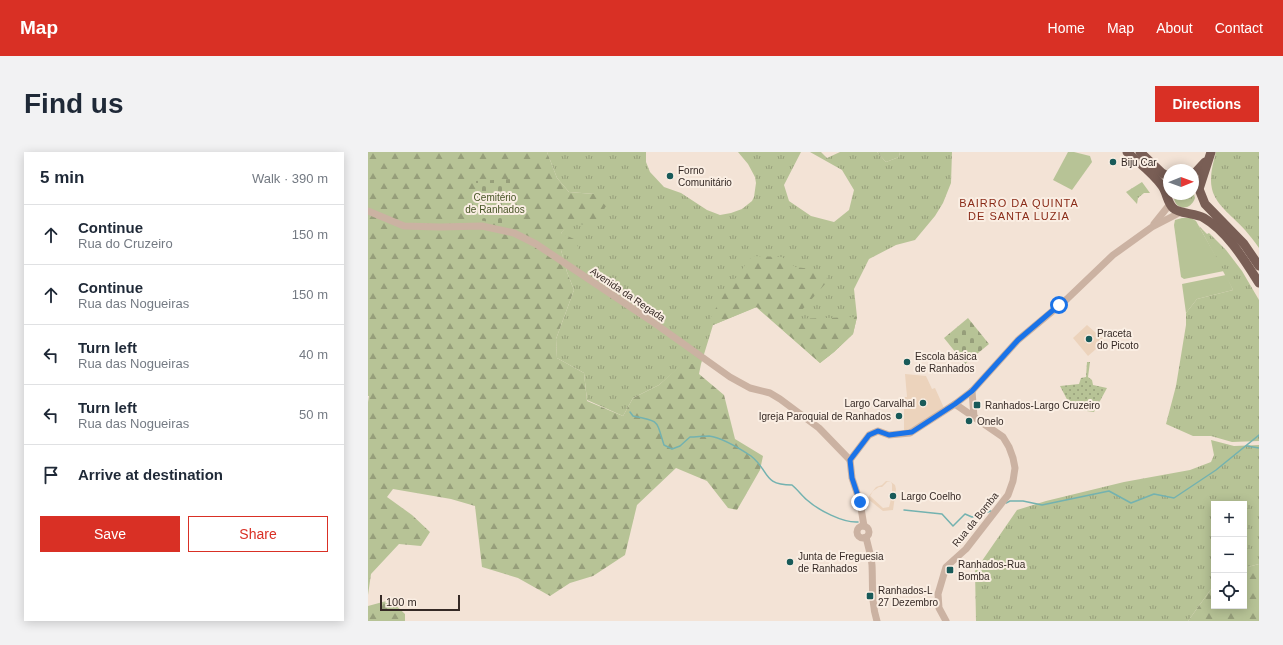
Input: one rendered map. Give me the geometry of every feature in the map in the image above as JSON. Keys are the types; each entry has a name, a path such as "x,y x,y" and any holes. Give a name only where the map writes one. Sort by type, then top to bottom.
{"main road":[{"path":"1127,152 1163,187 1169,201 1177,210 1202,217 1219,230 1244,258 1259,282"},
{"path":"1140,152 1163,174"},
{"path":"1199,168 1210,155"},
{"path":"1199,183 1210,155"},
{"path":"1199,193 1204,204 1244,244 1259,266"},
{"path":"1184,212 1191,211 1198,204 1198,200"}],"street":[{"path":"1152,228 1169,201"},
{"name":"Avenida da Regada","path":"368,211 404,226 482,226 514,233 525,238 650,320 730,377 750,388 770,393 780,399 819,428 850,460"},
{"path":"877,621 872,596 872,564 866,537 862,538 859,536 857,531 860,526 864,526 860,502 852,478 850,460 869,435 878,431 889,435 912,432 955,404 972,391 1018,340 1067,299 1113,255 1152,228 1184,212"},
{"path":"972,391 974,417"},
{"name":"Rua da Bomba","path":"946,621 940,608 938,594 946,567 966,549 981,532 1008,495 1013,481 1015,468 1009,447 1002,437 955,404"}],"green space":[{"path":"368,152 547,152 557,178 569,192 594,194 606,206 594,226 571,223 561,233 574,239 580,251 561,250 574,290 556,339 557,358 584,373 587,401 623,416 633,398 659,385 682,364 701,364 699,374 724,395 735,439 763,456 760,470 737,510 728,508 707,481 676,468 637,505 625,555 593,576 570,583 550,596 518,578 482,567 475,506 451,499 393,489 387,497 412,515 430,532 421,546 399,544 371,574 368,595"},
{"path":"547,152 646,152 646,162 650,172 664,187 681,193 707,210 720,215 742,209 752,201 754,197 756,183 755,177 748,164 738,152 801,152 784,185 789,201 811,216 834,222 849,210 854,190 842,170 810,152 821,152 827,158 840,152 877,152 886,162 899,157 900,152 952,152 951,183 943,203 935,216 915,240 896,245 869,259 854,289 857,317 853,334 820,363 756,307 713,325 701,364 682,365 659,385 633,398 623,416 587,400 584,373 557,358 556,339 574,290 561,250 579,250 561,233 594,194 569,192 557,178"},
{"path":"877,152 900,152 899,157 886,162"},
{"path":"1068,152 1090,156 1092,162 1072,190 1053,180"},
{"path":"1216,152 1259,152 1259,248 1245,230 1217,201 1214,195 1211,179"},
{"name":"Cemitério de Ranhados","path":"511,179 514,227 479,220 476,181"},
{"path":"1142,182 1150,193 1144,193 1138,198 1137,204 1126,192"},
{"path":"1174,200 1194,200 1193,203 1186,207 1178,206"},
{"path":"1191,218 1196,221 1224,271 1184,279 1181,277 1174,225 1175,220"},
{"path":"1199,226 1207,234 1209,233 1226,250 1242,271 1259,300 1259,441 1232,442 1211,436 1193,436 1166,424 1176,386 1186,325 1186,313 1197,299 1233,290"},
{"path":"752,256 782,257 795,267 828,271 826,283 794,319 857,317 853,334 820,363 757,307 713,325 710,319 723,295"},
{"path":"1226,275 1233,290 1197,299 1186,313 1182,284"},
{"path":"968,318 989,344 965,364 944,338"},
{"path":"1087,362 1090,362 1088,377 1092,380 1093,385 1107,388 1094,412 1072,409 1060,386 1079,384 1081,378 1086,377"},
{"path":"1211,440 1234,446 1259,445 1259,564 1247,567 1247,501 1211,501 1211,589 1188,621 976,621 975,571 1017,510 1046,501 1124,482 1190,470 1211,462 1214,455"},
{"path":"1259,564 1259,621 1188,621 1211,589 1211,609 1247,609 1247,567"},
{"path":"390,600 405,614 405,621 368,621 368,606"}],"shaded area":[{"name":"Praceta do Picoto","path":"1087,325 1105,341 1088,356 1073,338"},
{"name":"Largo Carvalhal","path":"905,374 926,376 932,389 935,388 944,408 910,430 904,432 904,397 907,397"},
{"name":"Largo Coelho","path":"886,481 891,482 895,485 896,489 893,510 883,511 868,499 869,496 876,487 882,485","holes":["887,482 891,482 892,495 889,507 883,508 870,496 873,491 879,487 882,487"]}],"waterway":[{"path":"630,412 633,416 648,419 656,423 664,445 672,449 680,446 690,437 709,436 725,441 751,456 771,480 776,483 792,485 812,504 824,512 838,518 858,522"},
{"path":"1006,503 1010,501 1023,501 1042,505 1109,491 1131,503 1154,494 1174,498 1216,470 1259,435"},
{"path":"1247,446 1259,448"},
{"path":"904,510 942,514 953,526 965,514 972,517 991,511"}],"place":[{"name":"Biju Car","path":"1113,162"},
{"name":"Forno Comunitário","path":"670,176"},
{"name":"Praceta do Picoto","path":"1089,339"},
{"name":"Escola básica de Ranhados","path":"907,362"},
{"name":"Largo Carvalhal","path":"923,403"},
{"name":"Ranhados-Largo Cruzeiro","path":"977,405"},
{"name":"Igreja Paroquial de Ranhados","path":"899,416"},
{"name":"Onelo","path":"969,421"},
{"name":"Largo Coelho","path":"893,496"},
{"name":"Junta de Freguesia de Ranhados","path":"790,562"},
{"name":"Ranhados-Rua Bomba","path":"950,570"},
{"name":"Ranhados-L 27 Dezembro","path":"870,596"}],"district":[{"name":"BAIRRO DA QUINTA DE SANTA LUZIA","path":"1019,209"}],"route":[{"path":"860,502 852,478 850,460 869,435 878,431 889,435 912,432 932,420 972,391 1018,340 1059,305"}]}
